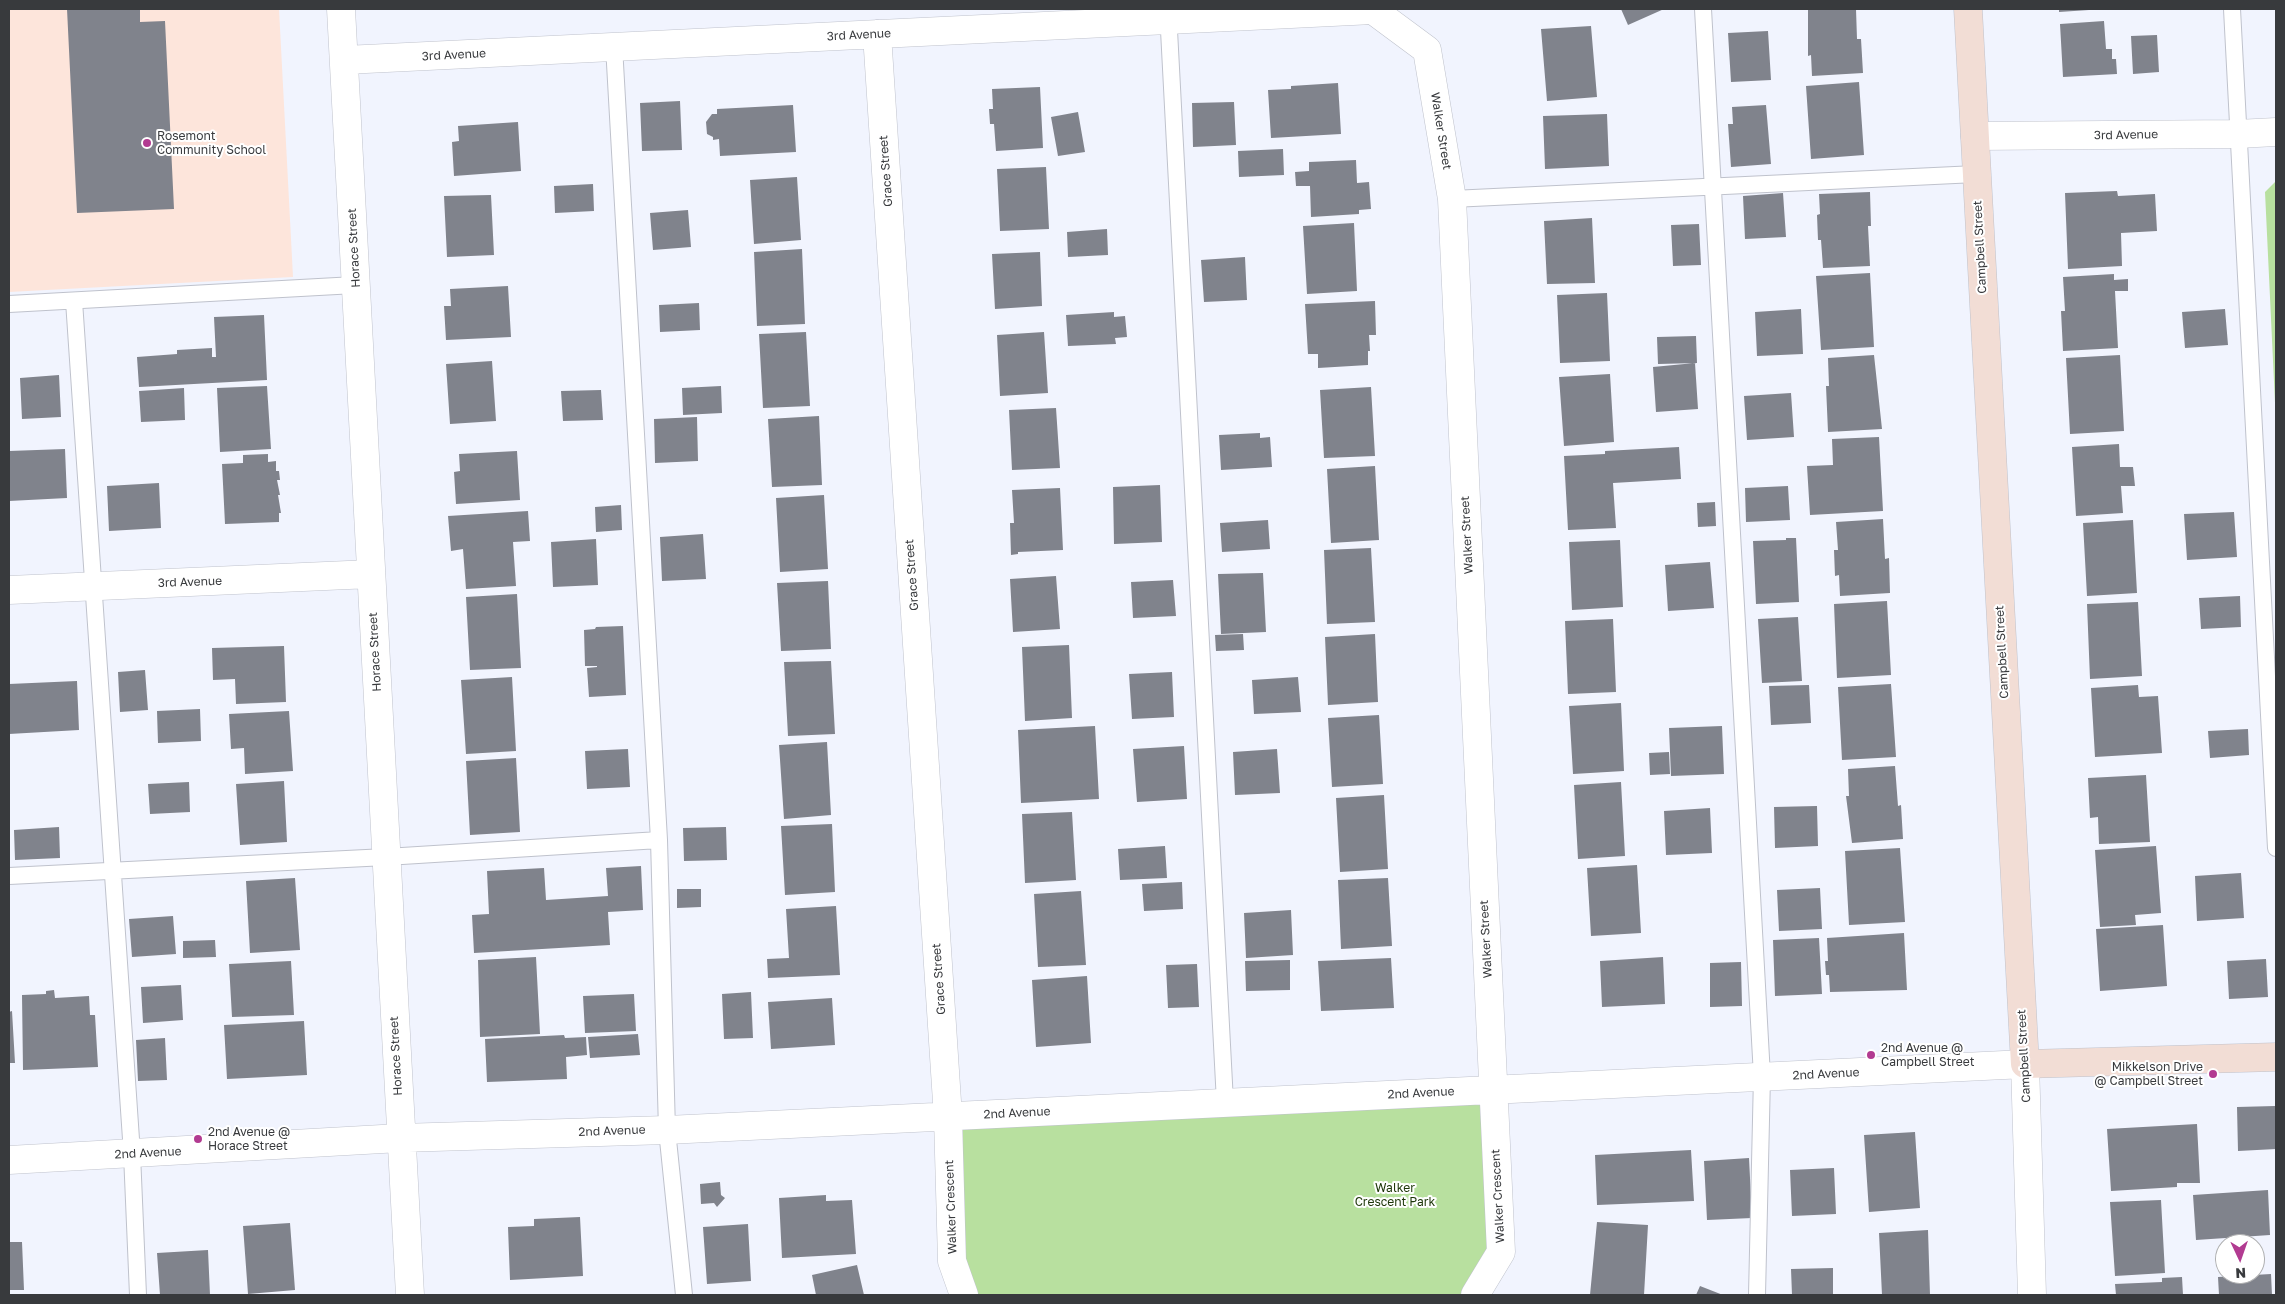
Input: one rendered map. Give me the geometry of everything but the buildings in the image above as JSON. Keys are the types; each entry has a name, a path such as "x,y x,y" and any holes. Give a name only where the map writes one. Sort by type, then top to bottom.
{"street":[{"name":"Horace Street","path":"341,9 400,1138 410,1295"},
{"name":"Campbell Street","path":"1968,9 2025,1064 2032,1295"},
{"name":"3rd Avenue","path":"345,60 877,34 1168,14 1373,10"},
{"name":"Walker Street","path":"1373,10 1427,50 1452,199 1493,1089"},
{"name":"Grace Street","path":"877,34 948,1117"},
{"name":"3rd Avenue","path":"1975,136 2276,132"},
{"name":"3rd Avenue","path":"9,590 371,574"},
{"path":"2025,1064 2276,1057"},
{"name":"2nd Avenue","path":"9,1160 400,1138 668,1130 2025,1064"},
{"name":"Walker Crescent","path":"1475,1295 1501,1252 1493,1089"},
{"name":"Walker Crescent","path":"948,1117 952,1261 964,1295"}],"lane":[{"path":"1703,9 1762,1076 1757,1295"},
{"path":"2232,9 2237,134 2276,848"},
{"path":"1168,14 1225,1102"},
{"path":"614,46 659,840 668,1130 684,1295"},
{"path":"1452,199 1976,174"},
{"path":"9,304 355,285"},
{"path":"74,301 132,1154 138,1295"},
{"path":"9,876 386,857 659,840"}],"shaded area":[{"name":"Rosemont Community School","path":"9,9 279,9 293,277 9,292"}],"green space":[{"path":"2276,181 2276,424 2265,192"},
{"name":"Walker Crescent Park","path":"1493,1089 1501,1252 1475,1295 964,1295 948,1117"}],"place":[{"name":"Rosemont Community School","path":"147,143"},
{"name":"2nd Avenue @ Campbell Street","path":"1871,1055"},
{"name":"Mikkelson Drive @ Campbell Street","path":"2213,1074"},
{"name":"2nd Avenue @ Horace Street","path":"198,1139"}]}
